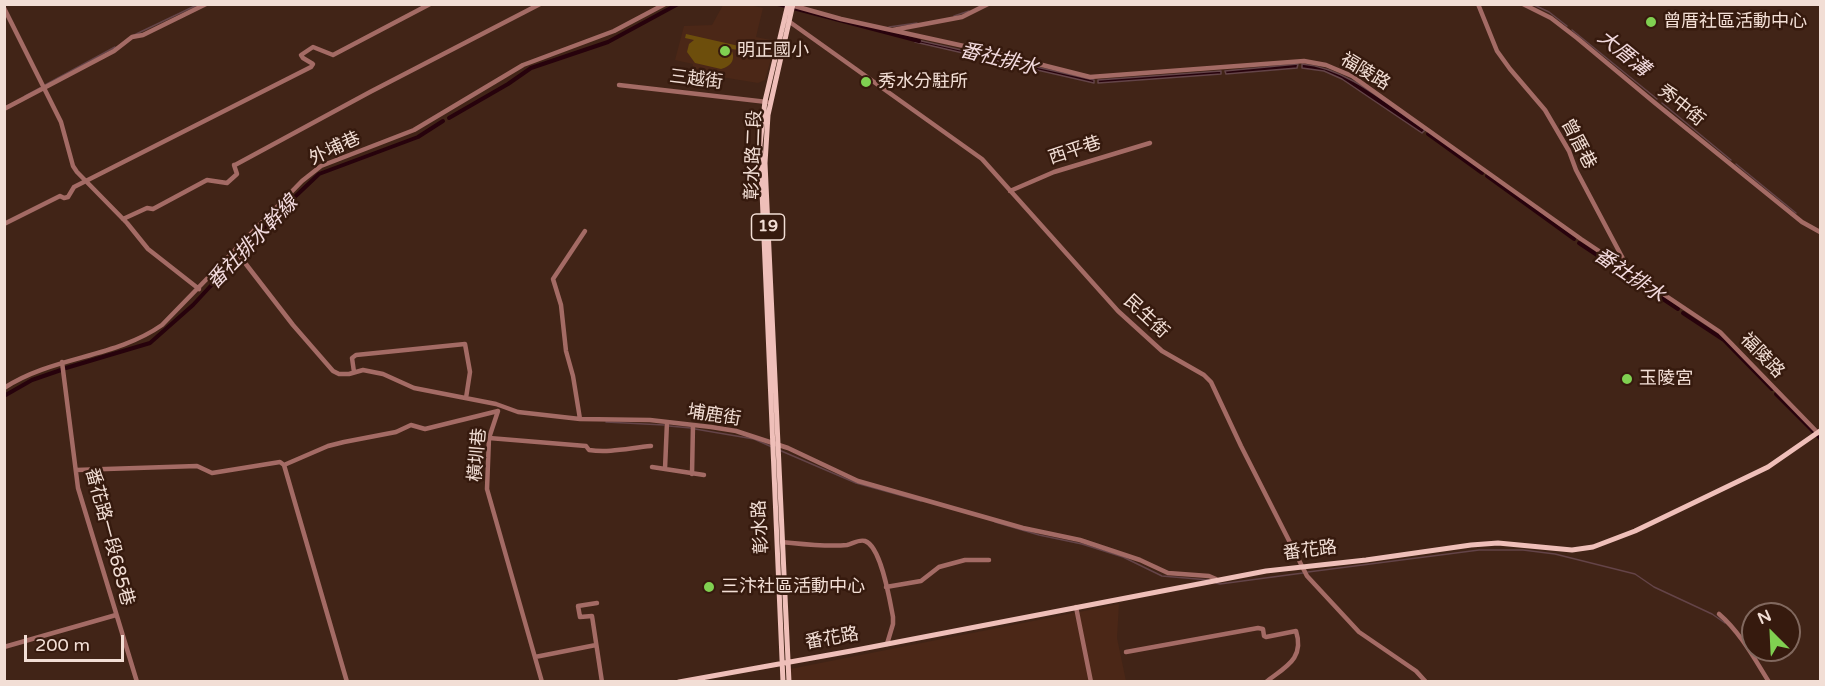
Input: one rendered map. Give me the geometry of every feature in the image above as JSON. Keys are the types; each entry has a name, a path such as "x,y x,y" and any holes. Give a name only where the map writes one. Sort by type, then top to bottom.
{"main road":[{"name":"彰水路二段","path":"775,445 765,227 765,135 767,102 791,7"},
{"name":"番花路","path":"679,681 886,644 1216,579 1470,545 1498,543 1572,550 1593,548 1635,531 1751,476 1819,432"},
{"name":"彰水路","path":"775,445 782,542 785,663 783,681"},
{"name":"彰水路","path":"775,445 785,663 789,681"}],"street":[{"path":"4,109 114,51 132,37 143,35 206,4"},
{"path":"4,224 60,196 68,197 74,187 311,67 313,64 302,55 312,47 333,55 430,4"},
{"path":"123,219 147,208 153,209 207,180 227,183 237,174 234,165 540,4"},
{"name":"外埔巷","path":"4,388 33,372 137,339 162,325 312,172 321,166 414,130 523,65 614,31 665,4"},
{"path":"890,31 962,17 988,4"},
{"name":"曾厝巷","path":"1478,4 1490,36 1506,64 1545,110 1557,131 1630,272"},
{"name":"秀中街","path":"1523,4 1551,18 1578,38 1655,104 1802,222 1821,232"},
{"name":"福陵路","path":"791,7 1096,77 1304,61 1336,69 1352,76 1445,140 1491,176 1720,332 1819,432"},
{"path":"4,8 61,122 73,166 148,249 199,289"},
{"name":"民生街","path":"788,20 982,159 1118,311 1162,351 1204,375 1211,382 1240,446 1307,576 1359,632 1416,671 1426,681"},
{"path":"1096,77 1096,85"},
{"name":"三越街","path":"619,85 767,102"},
{"name":"西平巷","path":"1010,191 1054,172 1150,143"},
{"path":"580,419 573,376 566,351 561,305 553,279 585,231"},
{"name":"埔鹿街","path":"234,250 293,325 333,371 339,374 363,370 383,374 414,388 496,404 518,412 580,419 667,422 736,431 788,448 858,481 1023,528 1080,540 1140,560 1168,573 1209,576 1216,579"},
{"path":"354,372 352,358 356,355 465,345 470,372 466,398"},
{"name":"番花路一段685巷","path":"62,362 83,507 137,681"},
{"name":"橫圳巷","path":"76,470 197,466 212,473 280,462 284,465 328,446 396,432 411,425 425,429 498,411 489,438 487,489 542,681"},
{"path":"665,469 667,422"},
{"path":"692,474 693,425"},
{"path":"489,438 564,443 586,446 589,450 612,452 618,449 651,446"},
{"path":"284,465 347,681"},
{"path":"652,467 704,475"},
{"path":"782,542 847,545 865,541 879,557 886,587 893,624 886,644"},
{"path":"886,587 923,580 939,567 965,560 989,560"},
{"path":"597,603 579,606 580,617 592,615 602,681"},
{"path":"1076,607 1091,681"},
{"path":"1719,614 1737,633 1769,681"},
{"path":"4,648 116,615"},
{"path":"1126,652 1258,628 1262,628 1266,637 1296,631 1298,650 1295,659 1266,681"},
{"path":"535,657 596,645"}],"shaded area":[{"name":"明正國小","path":"723,5 749,5 763,8 756,37 776,41 765,80 758,83 691,72 693,64 675,60 684,26 712,25"},
{"path":"686,34 739,46 739,50 731,49 732,62 721,69 695,63 687,52 689,44 694,40 685,38"},
{"path":"1119,604 1117,638 1126,681 790,682 790,669"}],"water":[{"path":"917,40 1094,80 1094,83 915,42"},
{"path":"1298,64 1297,68 1226,74 1225,71"},
{"path":"1302,64 1335,72 1351,80 1425,130 1422,133 1342,79 1324,71 1302,68"},
{"path":"1221,71 1221,74 1098,83 1098,80"}],"waterway":[{"path":"132,36 199,4"},
{"name":"番社排水幹線","path":"449,118 531,68 608,42 678,4"},
{"name":"番社排水","path":"778,4 919,41"},
{"name":"大厝溝","path":"1532,4 1549,12 1567,26"},
{"name":"大厝溝","path":"954,16 969,11"},
{"name":"大厝溝","path":"889,27 917,23"},
{"name":"大厝溝","path":"1572,30 1657,99"},
{"path":"45,85 115,47"},
{"path":"25,96 40,88"},
{"name":"大厝溝","path":"1662,103 1731,160"},
{"name":"番社排水幹線","path":"66,368 150,343 193,305 281,210 319,174 418,137 443,121"},
{"name":"番社排水","path":"1428,134 1482,173"},
{"name":"大厝溝","path":"1736,164 1796,213"},
{"name":"番社排水","path":"1487,176 1574,239"},
{"name":"番社排水","path":"1579,243 1678,309"},
{"name":"番社排水","path":"1683,313 1724,340 1772,389"},
{"name":"番社排水幹線","path":"4,396 32,380 61,370"},
{"name":"番社排水","path":"1776,394 1814,432"},
{"path":"606,422 664,425"},
{"path":"669,426 691,428"},
{"path":"695,429 754,439 772,447"},
{"path":"779,450 856,483 921,501"},
{"path":"995,522 1123,557 1162,576 1209,580"},
{"path":"1308,572 1479,550 1523,550 1555,554 1635,574 1654,587 1712,614 1725,623"},
{"path":"1216,583 1303,573"}],"place":[{"name":"曾厝社區活動中心","path":"1651,22"},
{"name":"明正國小","path":"725,51"},
{"name":"秀水分駐所","path":"866,82"},
{"name":"玉陵宮","path":"1627,379"},
{"name":"三汴社區活動中心","path":"709,587"}]}
